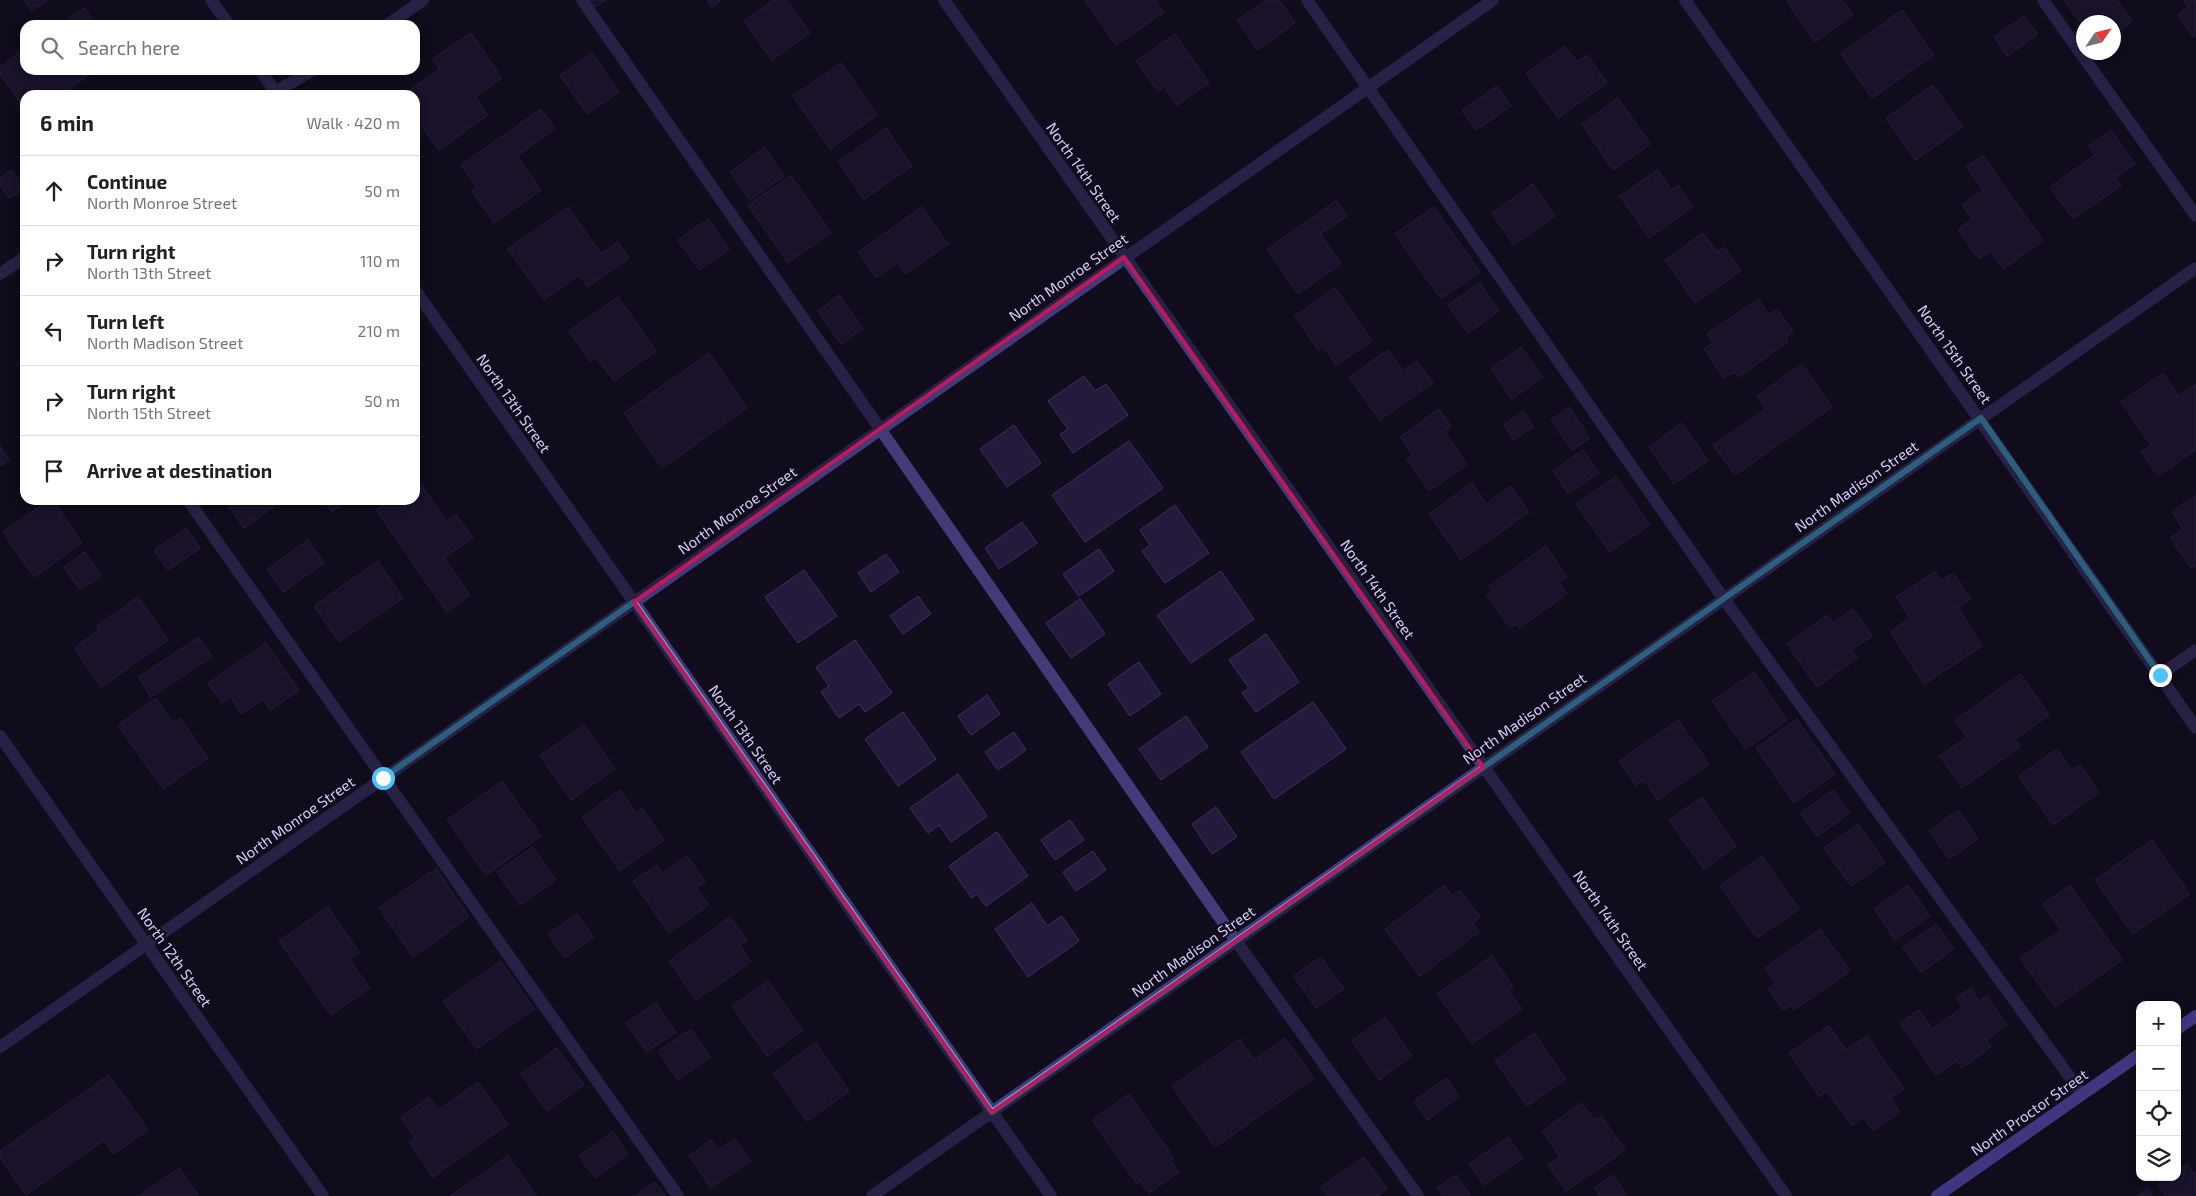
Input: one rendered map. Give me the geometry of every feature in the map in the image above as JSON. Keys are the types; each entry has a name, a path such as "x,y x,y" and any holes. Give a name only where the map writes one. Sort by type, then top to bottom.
{"street":[{"path":"211,0 225,20"},
{"path":"394,20 423,0"},
{"path":"582,0 1236,941 1418,1196"},
{"name":"North 14th Street","path":"944,0 1786,1196"},
{"path":"1306,0 1724,599 2082,1094"},
{"name":"North Monroe Street","path":"0,1047 1493,0"},
{"name":"North 15th Street","path":"1685,0 1981,418 2196,728"},
{"path":"2043,0 2196,216"},
{"path":"263,75 272,90"},
{"path":"281,90 305,75"},
{"path":"0,274 20,264"},
{"name":"North Madison Street","path":"872,1196 2196,268"},
{"name":"North 13th Street","path":"420,297 1052,1196"},
{"path":"192,505 678,1196"},
{"path":"2160,675 2196,650"},
{"name":"North 12th Street","path":"0,736 323,1196"},
{"path":"2181,1026 2196,1016"},
{"name":"North Proctor Street","path":"1936,1196 2136,1057"}],"highlighted area":[{"path":"1124,257 1483,767 992,1112 634,602"}],"building":[{"path":"24,0 47,0 32,11"},
{"path":"587,0 606,0 593,9"},
{"path":"707,0 721,0 712,7"},
{"path":"773,0 787,0 810,33 772,60 744,21"},
{"path":"1155,0 1164,12 1116,45 1085,1"},
{"path":"1266,0 1279,0 1295,23 1258,50 1237,20"},
{"path":"1786,0 1842,0 1853,15 1815,42"},
{"path":"2064,0 2117,0 2132,21 2121,30 2121,15 2076,15 2076,17"},
{"path":"2183,0 2196,0 2196,34 2193,37 2178,15 2188,7"},
{"path":"84,8 92,20 67,20"},
{"path":"1902,10 1934,55 1872,98 1841,53"},
{"path":"2024,16 2038,34 2007,56 1994,37"},
{"path":"471,33 502,78 475,97 488,115 439,150 420,123 420,90 410,90 440,69 433,59"},
{"path":"1175,34 1209,83 1177,105 1164,87 1158,91 1136,61"},
{"path":"1565,46 1577,62 1587,55 1607,83 1558,118 1526,73"},
{"path":"20,53 20,75 89,75 70,88 71,90 20,90 20,102 0,74 0,67"},
{"path":"592,53 619,92 587,114 560,75"},
{"path":"841,63 877,115 830,149 793,96"},
{"path":"1933,85 1963,127 1915,160 1886,118"},
{"path":"1497,86 1511,106 1476,130 1462,110"},
{"path":"1618,98 1650,144 1613,170 1582,124"},
{"path":"541,109 555,129 517,156 541,190 494,223 472,191 477,187 461,165"},
{"path":"886,128 912,166 864,199 838,162"},
{"path":"2111,130 2135,164 2115,178 2121,186 2073,219 2050,187 2095,155 2089,146"},
{"path":"765,147 784,176 750,200 730,172"},
{"path":"1983,156 2043,241 2003,269 1990,251 1979,259 1958,230 1972,219 1962,205 1983,190 1966,167"},
{"path":"11,170 20,182 20,191 9,198 0,185 0,178"},
{"path":"1658,170 1671,190 1678,185 1693,207 1649,238 1620,196"},
{"path":"791,176 831,233 788,263 748,205"},
{"path":"1533,184 1555,216 1514,245 1492,213"},
{"path":"1336,201 1347,216 1320,234 1341,264 1298,294 1267,249"},
{"path":"568,207 601,254 618,242 629,258 588,287 579,275 544,300 508,249"},
{"path":"922,207 948,244 905,274 897,263 876,278 858,252"},
{"path":"1434,207 1480,272 1441,299 1395,234"},
{"path":"708,219 729,249 699,270 678,240"},
{"path":"1703,233 1717,252 1724,247 1741,271 1695,303 1665,260"},
{"path":"1480,283 1499,311 1468,333 1448,305"},
{"path":"1335,288 1372,341 1336,365 1323,346 1318,350 1295,316"},
{"path":"839,295 863,329 841,344 818,311"},
{"path":"618,297 656,351 614,381 596,357 590,361 569,331"},
{"path":"1758,299 1769,315 1777,309 1793,331 1785,337 1788,342 1738,377 1734,372 1724,378 1704,349 1713,343 1707,334"},
{"path":"1521,347 1543,377 1512,399 1491,368"},
{"path":"1388,350 1403,371 1417,361 1433,383 1380,420 1349,377"},
{"path":"709,353 747,408 662,468 624,413"},
{"path":"1802,364 1832,407 1735,475 1713,445 1766,409 1757,396"},
{"path":"2163,373 2178,396 2196,384 2196,449 2158,476 2141,452 2151,445 2121,402"},
{"path":"1084,376 1095,391 1106,384 1128,415 1073,453 1060,434 1068,429 1048,401"},
{"path":"1569,407 1590,438 1572,450 1551,420"},
{"path":"1439,409 1451,426 1444,431 1467,465 1429,491 1407,459 1413,455 1400,437"},
{"path":"1523,411 1533,427 1514,440 1504,425"},
{"path":"1682,423 1708,460 1674,484 1649,447"},
{"path":"1014,425 1041,463 1007,487 980,449"},
{"path":"1129,441 1163,488 1085,542 1052,495"},
{"path":"0,446 9,460 0,466"},
{"path":"1583,450 1599,473 1568,494 1553,471"},
{"path":"1616,476 1650,525 1610,552 1576,504"},
{"path":"1472,483 1486,504 1511,486 1529,512 1461,560 1429,514"},
{"path":"420,484 447,521 456,515 473,538 444,558 470,595 447,612 376,510 384,505 420,505"},
{"path":"2196,495 2196,565 2191,568 2170,538 2183,529 2172,512"},
{"path":"42,505 56,505 82,543 34,577 3,532"},
{"path":"228,505 276,505 244,528"},
{"path":"327,505 342,505 332,512"},
{"path":"1175,505 1209,553 1165,583 1142,551 1150,545 1140,530"},
{"path":"1022,522 1037,543 999,569 985,548"},
{"path":"186,528 200,548 168,570 154,550"},
{"path":"308,540 324,563 283,592 267,569"},
{"path":"1546,546 1567,577 1559,582 1567,594 1519,628 1516,624 1510,628 1487,595 1493,591 1489,586"},
{"path":"1099,549 1114,571 1079,596 1063,574"},
{"path":"85,552 101,576 80,590 64,567"},
{"path":"886,554 899,572 871,592 858,573"},
{"path":"378,561 403,598 339,642 314,606"},
{"path":"804,570 837,616 798,643 765,597"},
{"path":"1221,571 1254,619 1191,663 1157,615"},
{"path":"1935,572 1940,581 1953,573 1971,599 1958,608 1982,646 1924,684 1890,632 1910,618 1896,597"},
{"path":"918,596 931,614 903,634 890,616"},
{"path":"138,597 168,640 101,687 74,648 99,630 97,626"},
{"path":"1080,599 1105,634 1071,658 1046,623"},
{"path":"1853,609 1872,636 1851,650 1857,658 1817,687 1787,644 1827,615 1833,623"},
{"path":"1266,634 1299,682 1256,712 1242,693 1249,688 1229,660"},
{"path":"199,637 212,657 151,697 138,677"},
{"path":"855,640 892,693 865,712 859,704 839,718 821,692 829,686 816,667"},
{"path":"266,643 299,690 270,710 263,699 242,714 231,697 222,703 208,683"},
{"path":"1139,662 1161,694 1130,716 1108,684"},
{"path":"1754,672 1787,720 1746,749 1712,701"},
{"path":"2021,674 2049,715 2015,739 2020,747 1962,788 1940,756 1967,737 1955,720"},
{"path":"987,695 1000,714 971,735 958,716"},
{"path":"156,698 173,723 180,718 208,758 163,789 118,725"},
{"path":"1313,702 1346,749 1274,799 1241,752"},
{"path":"903,712 936,759 898,786 865,739"},
{"path":"1186,716 1208,747 1161,780 1139,749"},
{"path":"1797,719 1835,774 1794,803 1756,748"},
{"path":"1678,720 1709,764 1658,800 1644,780 1636,785 1619,761"},
{"path":"584,725 615,769 571,800 540,756"},
{"path":"1014,732 1026,750 998,770 985,752"},
{"path":"2057,749 2072,770 2080,765 2099,793 2053,825 2019,776"},
{"path":"958,774 987,816 951,842 939,825 928,833 910,808"},
{"path":"502,781 541,836 486,875 447,820"},
{"path":"620,790 636,813 642,808 664,840 620,871 582,817"},
{"path":"1833,790 1850,813 1817,836 1801,813"},
{"path":"1702,797 1736,846 1704,869 1669,820"},
{"path":"1216,807 1237,837 1212,854 1192,824"},
{"path":"1958,810 1978,839 1949,859 1929,831"},
{"path":"1070,820 1084,840 1055,860 1041,840"},
{"path":"1858,824 1885,862 1851,886 1824,848"},
{"path":"997,832 1028,876 986,906 977,894 972,898 949,866"},
{"path":"2152,840 2190,894 2133,934 2095,880"},
{"path":"533,847 556,880 520,905 497,872"},
{"path":"1093,851 1106,870 1076,891 1063,872"},
{"path":"687,856 705,882 696,887 709,905 669,933 633,881 657,865 663,873"},
{"path":"1762,856 1799,909 1757,938 1720,886"},
{"path":"436,868 469,917 413,957 379,908"},
{"path":"1444,885 1452,896 1460,890 1480,917 1473,923 1479,932 1420,976 1385,929"},
{"path":"1908,885 1930,916 1895,940 1874,909"},
{"path":"2070,885 2122,960 2055,1007 2020,958 2061,930 2043,904"},
{"path":"1032,903 1047,926 1062,916 1079,941 1028,977 995,929"},
{"path":"328,907 359,952 349,959 370,988 331,1015 279,941"},
{"path":"577,914 594,937 565,958 548,934"},
{"path":"730,917 747,941 740,946 751,962 696,1000 669,961"},
{"path":"1936,924 1954,949 1921,972 1903,947"},
{"path":"1820,929 1850,971 1794,1010 1791,1005 1783,1010 1768,989 1775,983 1765,968"},
{"path":"1492,956 1513,987 1508,990 1522,1009 1472,1044 1437,994"},
{"path":"1321,957 1344,989 1316,1008 1294,976"},
{"path":"501,961 534,1009 477,1049 443,1001"},
{"path":"768,981 803,1030 767,1056 732,1006"},
{"path":"1971,988 1979,1001 1987,996 2007,1025 1986,1040 1991,1047 1962,1068 1957,1061 1936,1075 1900,1023 1919,1010 1932,1029 1963,1007 1956,998"},
{"path":"656,1003 676,1032 647,1052 626,1023"},
{"path":"1385,1017 1412,1056 1379,1080 1352,1041"},
{"path":"1829,1026 1846,1050 1867,1036 1904,1089 1891,1098 1900,1112 1873,1131 1863,1117 1852,1126 1827,1091 1820,1097 1789,1053"},
{"path":"691,1029 710,1057 678,1080 658,1051"},
{"path":"1534,1033 1566,1079 1527,1106 1495,1061"},
{"path":"1285,1038 1314,1078 1215,1147 1172,1086 1240,1039 1254,1060"},
{"path":"816,1043 849,1091 807,1121 773,1073"},
{"path":"557,1048 584,1085 547,1111 521,1074"},
{"path":"109,1075 148,1130 114,1154 104,1140 26,1195 0,1158 0,1151"},
{"path":"1446,1078 1459,1097 1427,1120 1414,1101"},
{"path":"478,1082 508,1124 433,1177 409,1142 415,1138 401,1117 429,1097 438,1110"},
{"path":"1129,1094 1174,1158 1170,1160 1179,1172 1149,1193 1140,1181 1137,1184 1092,1120"},
{"path":"1582,1103 1594,1120 1601,1116 1625,1150 1566,1191 1548,1165 1560,1157 1542,1131"},
{"path":"613,1132 628,1154 595,1178 579,1156"},
{"path":"1508,1137 1523,1158 1484,1185 1469,1164"},
{"path":"735,1139 751,1161 711,1188 689,1156 711,1140 718,1150"},
{"path":"508,1156 536,1196 450,1196"},
{"path":"1364,1157 1387,1189 1377,1196 1328,1196 1321,1187"},
{"path":"2187,1164 2194,1174 2196,1172 2196,1196 2166,1196 2158,1184 2162,1181 2181,1181 2181,1168"},
{"path":"179,1168 199,1196 139,1196"},
{"path":"1456,1175 1471,1196 1443,1196 1437,1188"},
{"path":"1613,1175 1627,1196 1600,1196 1594,1188"},
{"path":"655,1182 665,1196 635,1196"},
{"path":"2148,1188 2153,1196 2137,1196"}],"route":[{"path":"383,778 634,602 992,1112 1981,418 2160,675"}]}
